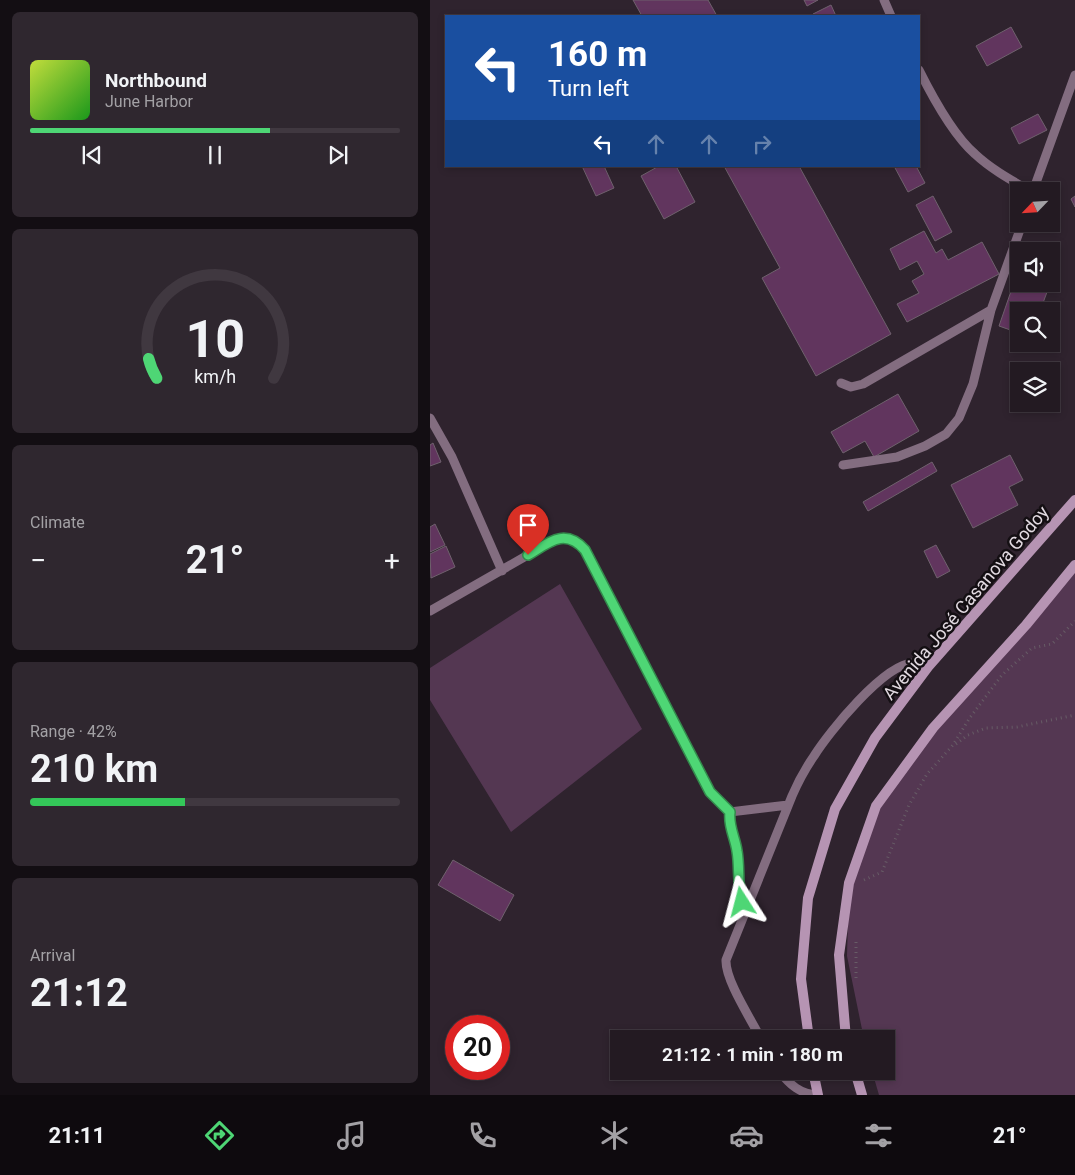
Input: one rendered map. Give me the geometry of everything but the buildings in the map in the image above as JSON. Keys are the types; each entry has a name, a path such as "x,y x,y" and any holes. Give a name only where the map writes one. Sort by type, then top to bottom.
{"street":[{"name":"Avenida José Casanova Godoy","path":"808,1030 801,979 808,898 835,809 875,738 928,667 1075,500"},
{"path":"845,1030 839,955 849,883 876,806 933,728 1026,625 1075,564"},
{"path":"815,1080 818,1095"},
{"path":"858,1080 862,1095"}],"lane":[{"path":"884,0 891,15"},
{"path":"920,72 954,129 974,153 1000,174 1015,182"},
{"path":"1035,182 1075,75"},
{"path":"843,465 897,457 925,446 946,434 960,418 973,384 991,310 1019,232"},
{"path":"841,383 851,387 863,384 991,310"},
{"path":"430,418 452,457 502,571"},
{"path":"430,610 554,540 570,539 580,545 589,558 710,792 730,812"},
{"path":"756,1030 734,987 726,966 728,953 802,775 825,739 879,681 898,667 914,663 928,667"},
{"path":"730,812 788,805"},
{"path":"730,812 728,822 734,834 738,853 739,890 747,910"},
{"path":"787,1080 793,1087 802,1092 818,1095"}],"path":[{"path":"954,745 969,719 1002,676 1032,648 1052,644 1075,621"},
{"path":"862,881 882,872 909,805 927,774 954,745 968,735 986,728 1017,727 1075,715"},
{"path":"856,940 856,987"}],"shaded area":[{"path":"1075,563 1075,1095 879,1095 875,1080 895,1080 895,1030 862,1030 847,956 849,883 876,806 933,728"},
{"path":"560,584 642,729 511,832 430,700 430,668"}],"route":[{"path":"528,555 554,540 565,538 574,541 585,550 701,776 710,792 730,812 728,822 734,834 736,844 739,890 742,902"}]}
